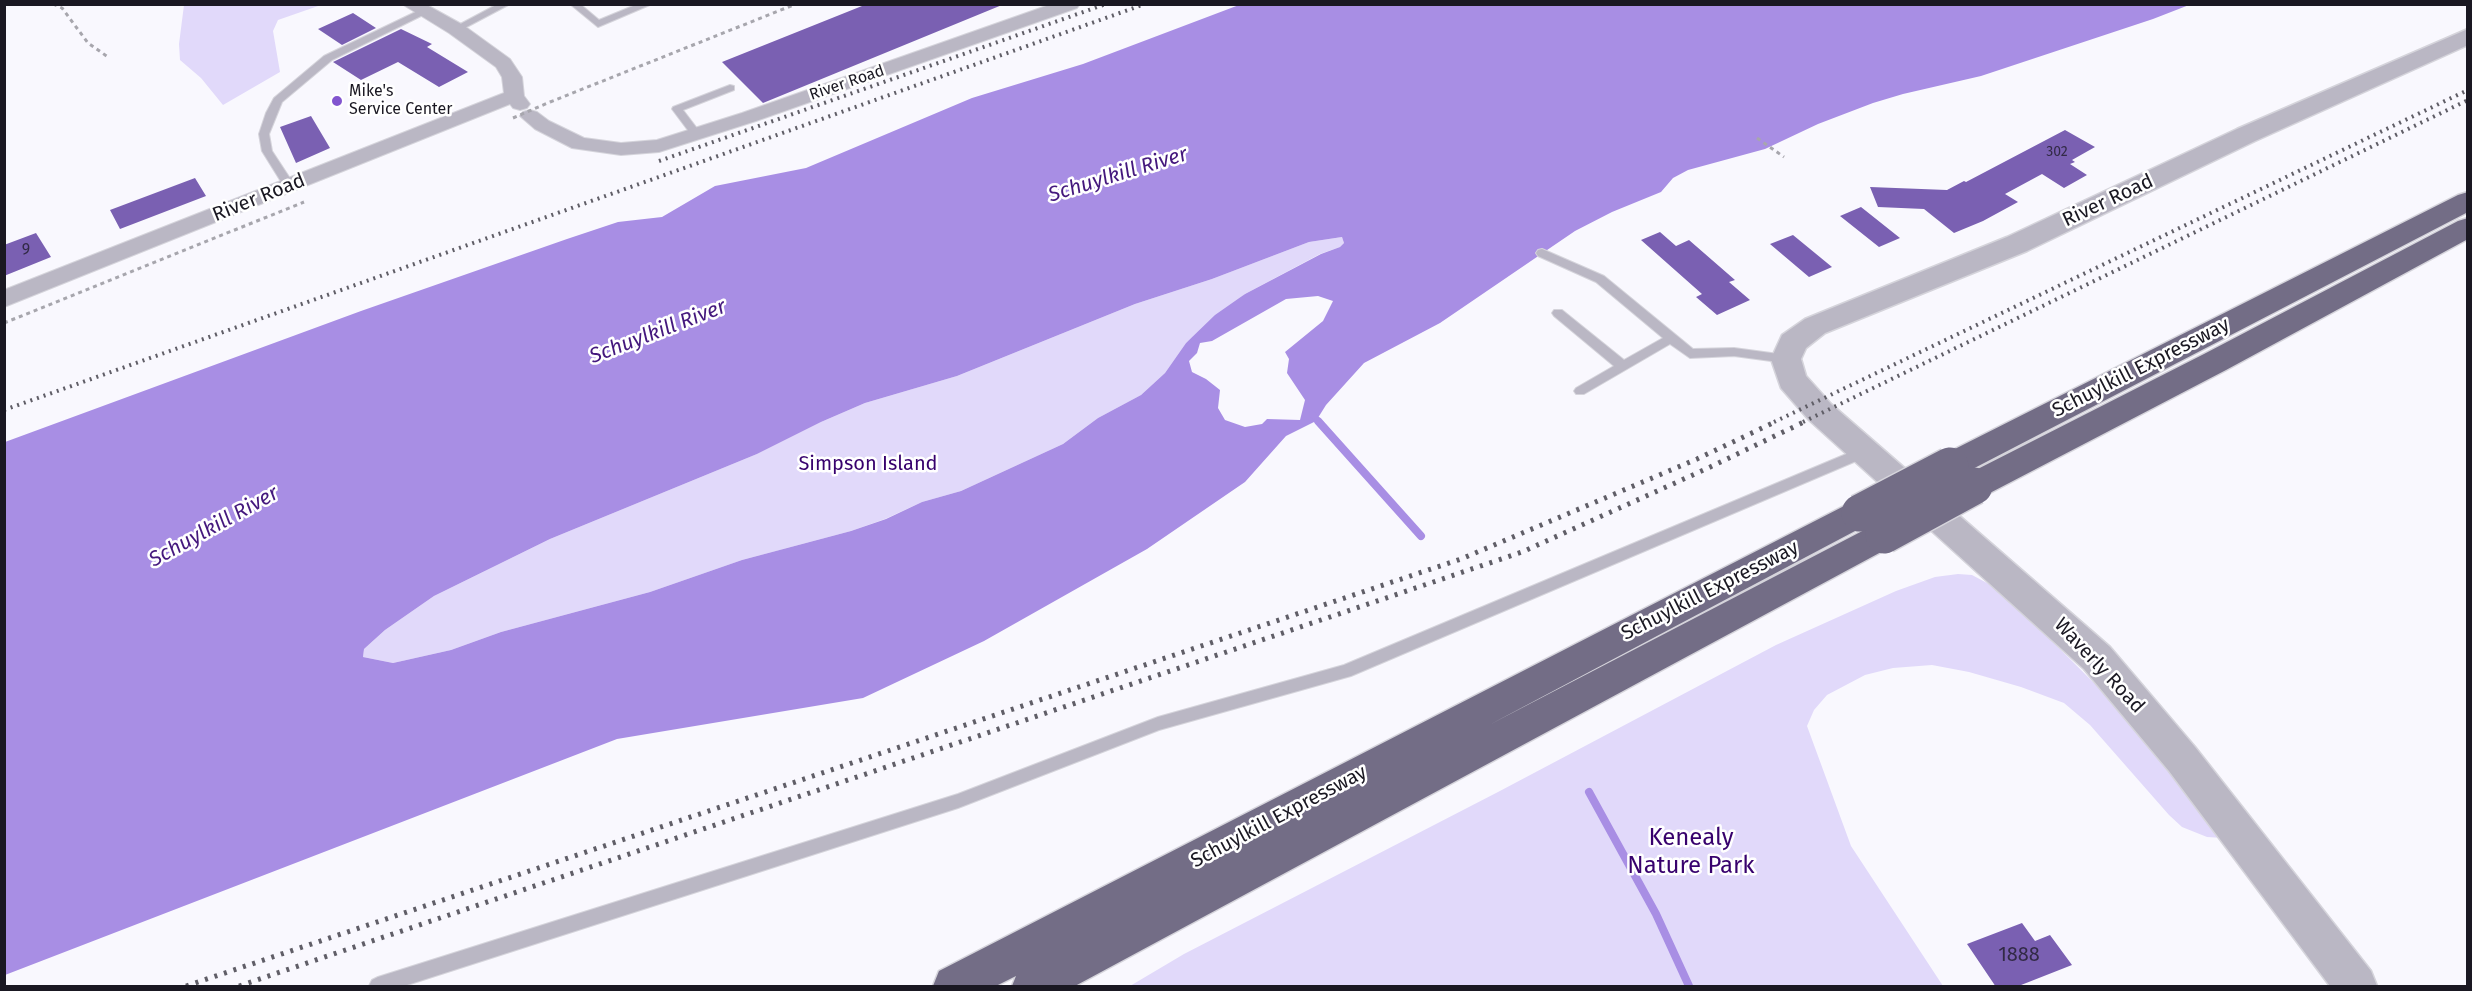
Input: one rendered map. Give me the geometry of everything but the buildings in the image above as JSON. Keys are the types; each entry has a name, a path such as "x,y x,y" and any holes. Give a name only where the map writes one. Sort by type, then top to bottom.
{"highway":[{"name":"Schuylkill Expressway","path":"954,987 1386,761 1597,669 1962,476 2468,201"},
{"name":"Schuylkill Expressway","path":"1962,476 2215,362 2468,227"},
{"name":"Schuylkill Expressway","path":"1033,987 1418,783 1597,669"}],"street":[{"name":"River Road","path":"4,299 289,186 520,108 542,125 579,144 621,149 659,146 697,135 1071,4"},
{"path":"418,8 456,29 503,63 512,77 520,108"},
{"name":"River Road","path":"1786,359 1793,342 1815,326 2017,244 2246,135 2468,36"},
{"name":"Waverly Road","path":"1786,359 1787,369 1797,388 1820,412 2039,604 2097,658 2181,759 2356,987"}],"lane":[{"path":"456,29 506,4"},
{"path":"574,4 598,24 648,4"},
{"path":"289,186 267,151 264,134 278,100 328,58 418,8"},
{"path":"697,135 678,109 730,88"},
{"path":"1542,254 1600,279 1690,354 1734,352 1786,359"},
{"path":"1558,313 1623,366"},
{"path":"1580,391 1672,338"},
{"path":"378,987 958,801 1158,724 1346,671 1863,452"}],"path":[{"path":"53,4 62,8 88,43 108,57"},
{"path":"502,122 520,108 550,102 796,4"},
{"path":"1757,138 1784,156"},
{"path":"4,323 314,198"}],"green space":[{"path":"184,5 321,5 278,20 273,31 280,72 223,105 201,78 180,60 179,44"},
{"name":"Simpson Island","path":"1342,237 1344,243 1340,247 1320,254 1245,294 1186,343 1165,373 1141,395 1098,418 1063,444 961,491 922,502 851,531 742,560 650,592 501,632 451,650 393,663 363,657 364,649 385,630 434,596 550,539 757,454 865,403 957,376 1135,304 1212,279 1309,242"},
{"name":"Kenealy Nature Park","path":"1972,575 2002,591 2109,698 2206,802 2223,838 2207,837 2182,827 2090,725 2064,703 2021,687 1969,672 1932,665 1893,668 1865,675 1827,695 1814,710 1807,726 1851,846 1943,986 1130,986 1184,954 1776,645 1896,591 1935,577"}],"water":[{"name":"Schuylkill River","path":"1239,5 2189,5 1981,76 1873,103 1818,124 1765,149 1688,170 1673,178 1661,192 1612,212 1575,231 1440,323 1364,363 1326,405 1316,421 1286,436 1245,482 1147,549 984,641 863,698 617,739 5,975 5,442 361,311 567,239 618,222 662,217 715,186 806,168 972,98 1083,64","holes":["1342,237 1344,243 1340,247 1321,254 1245,294 1215,315 1186,343 1165,373 1141,395 1098,418 1063,444 961,491 922,502 886,519 851,531 742,560 650,592 501,632 451,650 393,663 363,657 364,649 385,630 434,596 550,539 757,454 865,403 957,376 1135,304 1212,279 1309,242","1318,296 1333,301 1323,321 1285,352 1289,359 1287,373 1305,400 1300,420 1267,419 1262,424 1245,427 1225,420 1218,408 1220,390 1192,372 1189,361 1197,353 1200,343 1212,341 1286,299"]}],"waterway":[{"path":"1312,414 1319,422"},
{"path":"1318,421 1421,536"},
{"path":"1589,792 1656,914 1689,986"}],"railway":[{"path":"659,161 1106,4"},
{"path":"4,410 1145,4"},
{"path":"1774,422 2468,90"},
{"path":"1803,422 2468,100"},
{"path":"186,986 1461,559 1697,459 1777,421"},
{"path":"239,986 1522,552 1806,421"}],"place":[{"name":"Mike's Service Center","path":"337,101"}]}
